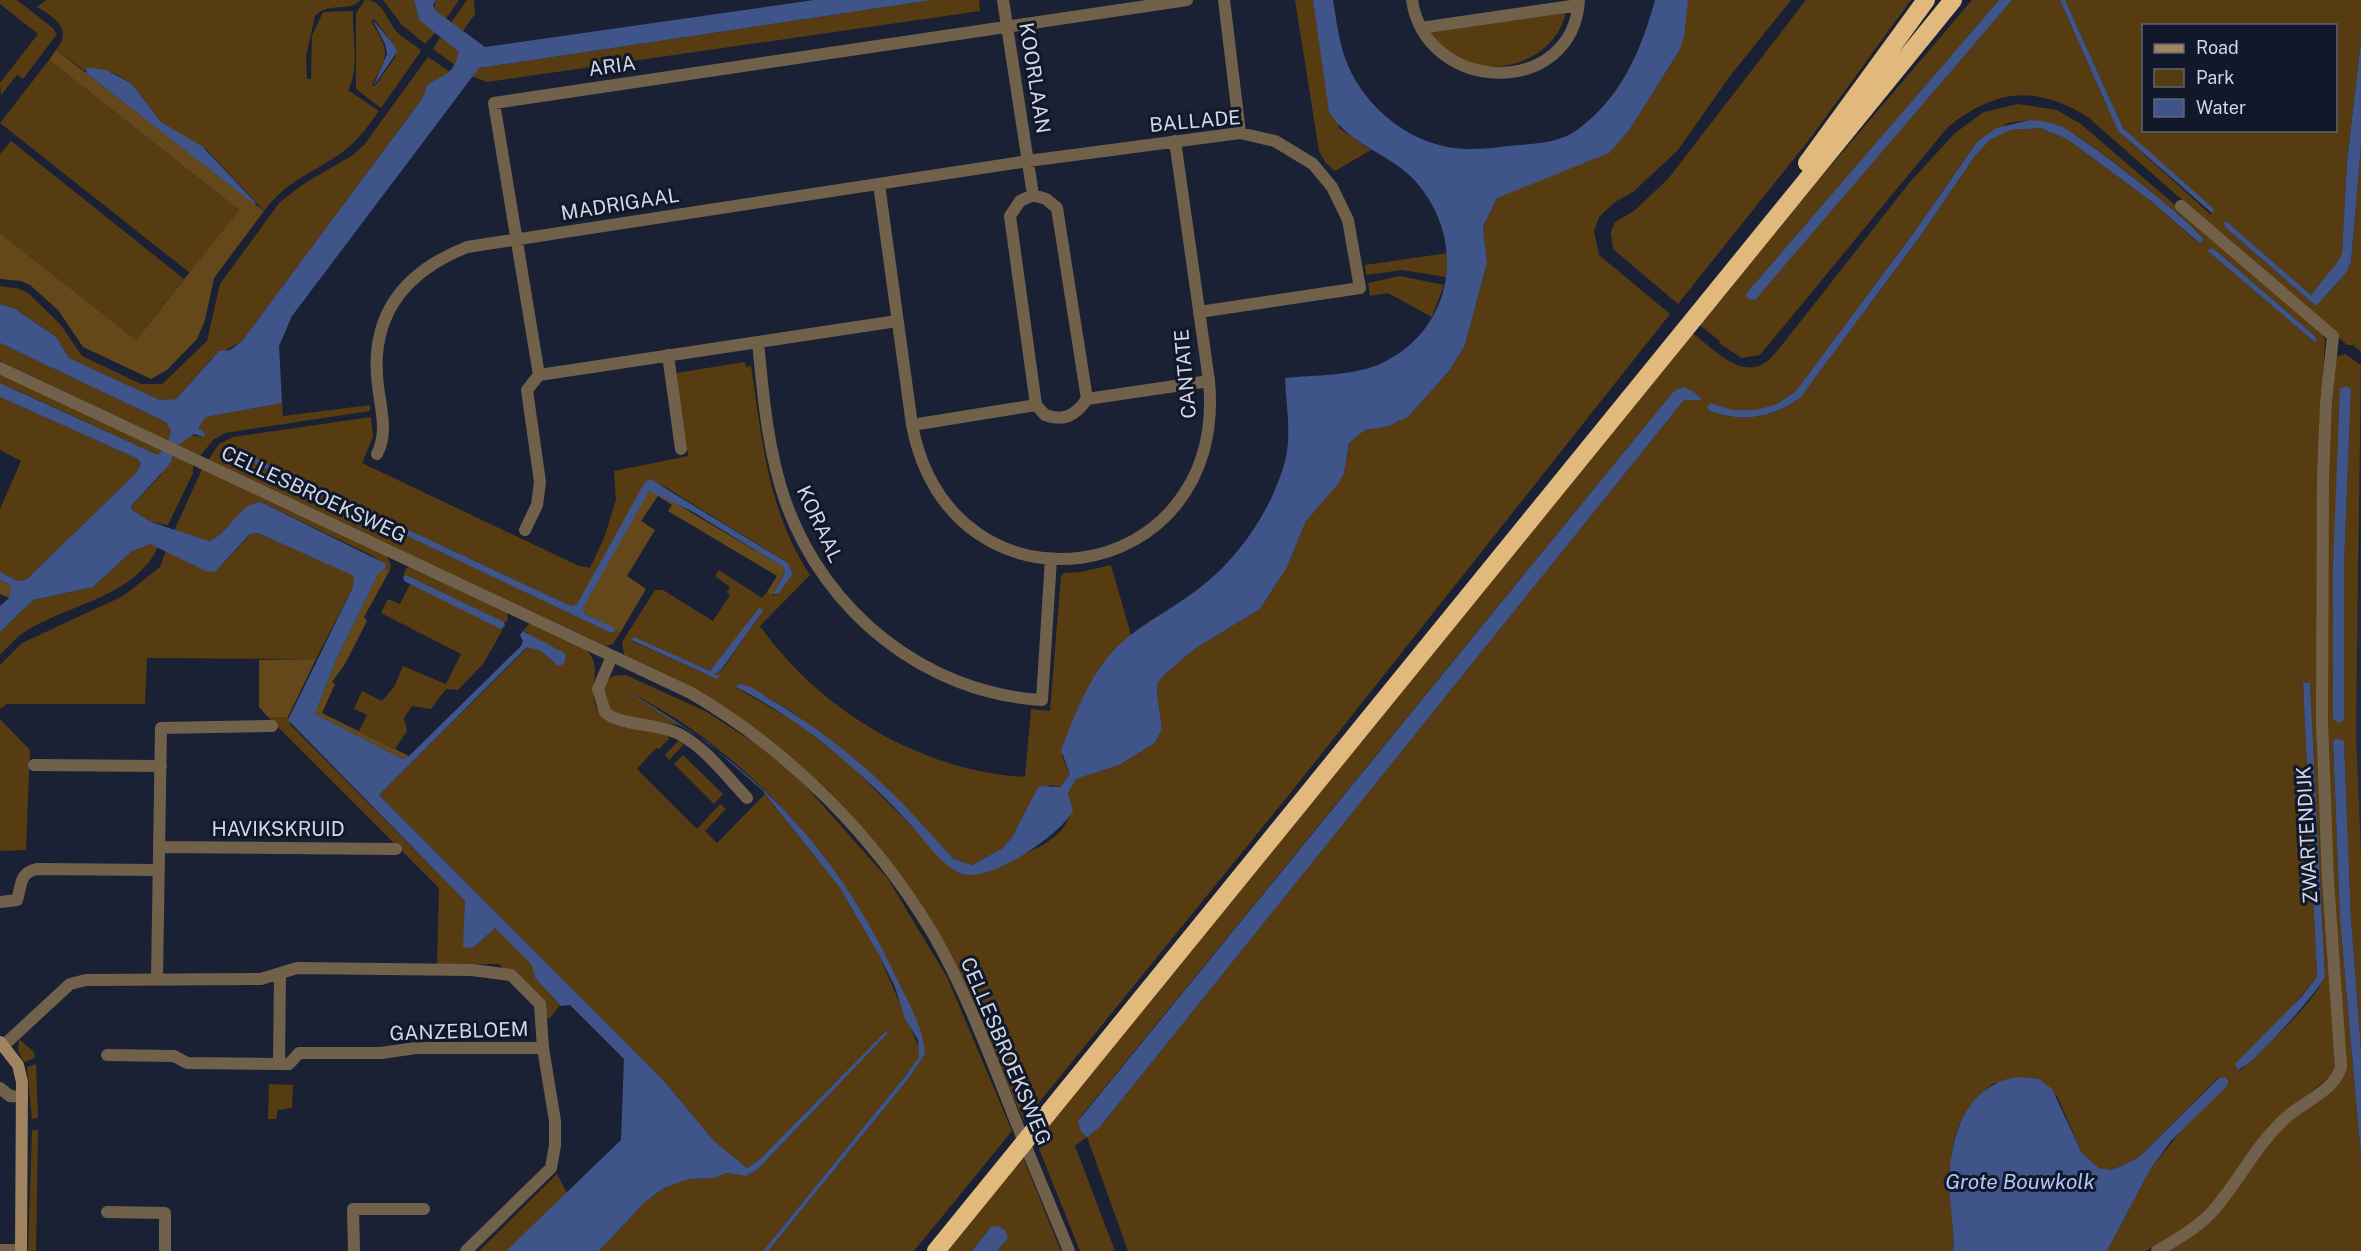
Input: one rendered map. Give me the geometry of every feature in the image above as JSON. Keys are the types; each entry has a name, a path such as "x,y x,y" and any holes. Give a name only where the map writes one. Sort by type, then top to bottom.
{"highway":[{"path":"925,1251 1753,232 1926,0"},
{"path":"936,1251 1953,0"}],"street":[{"name":"KOORLAAN","path":"1003,0 1033,195"},
{"path":"1007,26 1186,0"},
{"path":"1224,0 1240,133"},
{"path":"1412,0 1415,17 1429,43 1451,60 1480,72 1512,74 1539,65 1560,47 1574,27 1579,2 1421,28"},
{"name":"ARIA","path":"539,375 494,103 1007,26"},
{"name":"BALLADE","path":"1028,161 1240,133 1275,141 1313,164 1332,187 1348,220 1360,288 1199,312"},
{"name":"CANTATE","path":"879,184 912,425 925,472 954,514 979,535 1023,555 1052,559 1086,558 1118,549 1151,530 1178,504 1189,489 1204,454 1211,417 1209,381 1175,141"},
{"name":"MADRIGAAL","path":"377,454 385,440 376,369 380,331 392,303 414,276 440,258 467,247 1028,161"},
{"path":"1087,399 1057,208 1046,199 1033,195 1020,201 1010,216 1036,405 1045,415 1064,418 1073,415 1087,399 1209,381"},
{"name":"ZWARTENDIJK","path":"2157,1251 2193,1229 2209,1215 2268,1135 2295,1110 2331,1085 2341,1067 2328,880 2322,721 2324,466 2333,336 2181,206"},
{"path":"525,530 537,505 540,482 527,390 539,375 897,321"},
{"name":"KORAAL","path":"758,342 774,456 794,524 816,566 844,603 898,650 961,683 1007,696 1042,700 1052,559"},
{"path":"668,356 681,449"},
{"name":"CELLESBROEKSWEG","path":"0,368 612,656 713,706 778,754 824,795 878,855 917,909 969,1005 1069,1251"},
{"path":"912,425 1036,405"},
{"path":"612,656 598,689 605,712 616,720 663,728 688,740 747,798"},
{"path":"157,978 161,728 272,726"},
{"path":"34,765 161,766"},
{"name":"HAVIKSKRUID","path":"159,847 396,849"},
{"path":"0,902 17,900 22,877 27,872 37,869 158,870"},
{"name":"GANZEBLOEM","path":"2,1043 70,984 86,980 157,978 261,979 302,968 472,970 511,975 540,1004 543,1048 416,1048 381,1053 299,1053 288,1064 187,1063 174,1056 107,1055"},
{"path":"279,1063 280,974"},
{"path":"0,1250 21,1251 22,1097 18,1065 2,1043"},
{"path":"466,1251 551,1168 555,1145 555,1120 543,1048"},
{"path":"0,1088 10,1096 22,1097"},
{"path":"354,1251 353,1209 424,1209"},
{"path":"106,1212 165,1213 165,1251"}],"shaded area":[{"path":"56,50 264,211 214,278 205,320 197,339 167,370 151,379 83,347 58,310 30,285 21,281 0,279 0,233 136,340 239,210 49,60"},
{"path":"653,490 783,567 785,571 772,596 767,592 777,576 668,511 672,505 658,496 641,521 655,530 627,576 646,589 620,633 585,614 583,608 646,493"},
{"path":"2361,509 2361,853 2356,735"},
{"path":"386,568 390,570 364,617 367,621 345,664 332,682 335,684 322,713 409,756 403,759 315,714 337,658 379,571"},
{"path":"0,580 11,585 9,598 0,594"},
{"path":"316,659 288,717 268,717 259,707 259,660"}],"green space":[{"path":"0,0 17,0 53,28 57,34 23,79 17,75 1,95 0,83 38,34 0,4"},
{"path":"46,0 360,0 351,6 327,9 315,16 306,56 307,79 311,79 312,36 323,12 353,11 355,61 348,90 379,111 364,132 350,146 293,182 264,211 207,150 161,122 131,83 114,73 89,67 85,71 56,50 63,36 60,25 37,7"},
{"path":"365,0 377,4 398,33 421,51 381,108 356,89 356,13","holes":["374,19 395,46 396,56 375,86 372,85 382,66 385,53 382,40 371,21"]},
{"path":"383,0 414,0 419,20 436,32 425,44 402,25"},
{"path":"436,0 459,0 446,19 434,9"},
{"path":"467,0 474,0 475,14 463,31 451,23"},
{"path":"932,0 979,0 980,11 487,82 471,76 479,68"},
{"path":"1295,0 1313,0 1339,128 1371,150 1335,171 1325,162 1319,151"},
{"path":"1688,0 1791,0 1730,76 1678,150 1633,192 1615,202 1599,217 1594,231 1599,255 1670,314 1296,786 1024,1121 979,1014 951,956 878,848 859,824 834,797 780,748 689,688 624,655 622,642 655,590 663,590 713,621 730,595 727,592 730,587 715,576 719,570 762,598 767,592 772,596 778,594 793,573 788,563 667,488 648,480 577,604 571,606 234,448 230,451 611,633 616,631 620,633 613,644 606,646 211,463 209,459 219,444 233,437 371,417 373,437 362,463 577,565 590,568 604,538 616,500 614,471 688,456 676,373 745,362 746,367 751,366 763,448 776,500 796,551 810,575 760,626 784,657 812,685 843,710 876,731 911,749 948,763 986,772 1025,777 1031,709 1050,711 1061,576 1064,573 1081,572 1111,565 1131,635 1107,661 1089,690 1062,756 1070,774 1060,787 1051,785 1037,789 1012,837 1003,848 972,865 954,859 888,789 847,753 791,711 746,685 737,688 797,723 847,762 958,872 1008,860 1044,844 1058,834 1067,821 1071,806 1068,793 1076,779 1119,765 1155,743 1162,729 1157,694 1158,683 1166,673 1196,648 1260,609 1286,569 1306,521 1344,473 1349,443 1365,430 1386,427 1408,417 1450,370 1465,345 1487,263 1483,227 1497,198 1630,129 1679,51","holes":["761,608 761,614 722,670 712,676 717,679 632,641 634,638 710,671"]},
{"path":"1806,0 1911,0 1812,136 1678,304 1613,249 1611,232 1615,222 1634,211 1668,179"},
{"path":"1972,0 1999,0 1750,289 1755,299 2012,0 2060,0 2118,131 2210,214 2213,214 2123,128 2065,0 2361,0 2361,42 2347,161 2340,260 2311,295 2226,221 2224,223 2225,227 2316,306 2346,273 2351,262 2361,147 2361,352 2353,345 2347,345 2089,118 2070,107 2034,96 2016,96 1982,105 1947,128 1760,355 1742,358 1719,343 1720,341 1697,323"},
{"path":"1566,12 1560,29 1550,43 1536,54 1504,66 1469,63 1453,56 1430,33"},
{"path":"440,37 460,52 455,65 433,49"},
{"path":"428,57 449,71 444,79 427,86 422,99 242,341 212,358 176,399 160,400 69,358 56,337 14,308 0,304 0,286 20,289 28,293 60,324 82,356 141,384 162,384 207,341 220,284 280,202 305,183 353,155 364,145"},
{"path":"49,60 239,210 190,273 0,123"},
{"path":"2018,104 2057,110 2081,124 2320,330 2325,339 2319,461 2335,1066 2331,1076 2270,1125 2208,1210 2184,1229 2146,1251 2107,1251 2151,1168 2225,1077 2218,1078 2138,1158 2112,1170 2099,1168 2082,1153 2057,1096 1994,1083 1974,1101 1954,1139 1951,1160 1953,1251 1128,1251 1087,1137 1075,1146 1115,1251 1080,1251 1035,1139 1690,331 1724,358 1734,363 1744,367 1753,367 1766,362 1786,340 1910,182 1955,133 1984,112","holes":["2030,120 2051,124 2082,139 2141,183 2196,230 2204,240 2198,243 2151,201 2067,139 2040,128 2010,130 1990,140 1975,156 1921,235 1801,397 1779,410 1757,416 1734,417 1710,411 1711,403 1733,410 1755,410 1777,404 1796,391 1915,231 1977,142 2008,123","2213,248 2315,336 2317,344 2208,250","1673,392 1701,400 1684,400 1099,1128 1087,1137 1078,1120","2310,682 2325,977 2309,1001 2275,1038 2241,1070 2238,1070 2317,977 2303,683"]},
{"path":"11,141 184,279 136,340 0,233 0,154"},
{"path":"1448,253 1446,277 1402,270 1366,275 1365,265"},
{"path":"1400,276 1444,285 1432,317 1388,293 1370,296 1368,283"},
{"path":"0,343 166,422 171,431 168,441 0,361"},
{"path":"2345,354 2361,365 2356,735 2361,853 2361,1049 2351,919 2344,741 2334,739 2333,741 2340,920 2361,1157 2361,1251 2166,1251 2177,1245 2279,1130 2336,1087 2336,938 2328,774 2328,477 2335,357","holes":["2346,386 2351,389 2344,565 2344,719 2333,719 2333,565"]},
{"path":"0,374 162,449 158,455 0,383"},
{"path":"0,397 138,459 141,464 137,472 27,579 18,581 0,572 0,509 21,461 0,450"},
{"path":"282,403 283,416 370,405 370,411 225,433 214,439 200,456 177,446 190,435 203,437 198,428 206,417"},
{"path":"175,455 193,463 193,473 168,525 151,522 132,510 131,506 159,477"},
{"path":"203,467 386,555 391,564 390,570 373,556 261,502 245,509 214,539 207,541 174,531"},
{"path":"258,533 355,576 353,587 316,659 147,658 145,704 7,704 0,709 0,665 22,643 123,596 160,567 166,550 215,572 251,534"},
{"path":"150,544 158,547 147,564 132,578 115,590 37,625 20,635 0,655 0,632 33,600 93,587 131,552"},
{"path":"410,567 507,613 508,620 505,623 406,575 403,577 406,568"},
{"path":"410,584 503,629 483,664 458,690 446,689 431,709 412,706 404,718 407,731 395,749 359,731 367,715 354,709 362,691 382,701 394,687 403,666 446,684 461,654 381,613 388,599 400,604"},
{"path":"530,623 568,639 588,652 595,669 595,705 600,714 616,725 668,736 669,739 659,749 656,748 637,769 697,829 720,804 726,809 705,831 717,843 765,794 840,888 879,955 920,1050 919,1057 906,1075 763,1251 599,1251 645,1202 664,1188 689,1179 715,1178 727,1173 746,1176 758,1169 888,1033 886,1031 759,1160 747,1168 714,1141 665,1082 379,795 528,647 541,651 557,665 527,632 523,631"},
{"path":"626,675 707,712 765,750 795,774 888,879 947,977 1012,1131 914,1251 768,1251 909,1078 925,1054 923,1039 880,948 856,906 830,866 800,828 731,760 674,717 623,688 683,726 633,719 615,712 608,706 604,683 613,676"},
{"path":"268,717 288,717 290,724 465,901 473,948 495,928 533,965 535,978 560,1005 549,1019 499,964 437,965 439,888"},
{"path":"0,719 30,750 26,850 0,851"},
{"path":"678,741 684,744 669,760 665,755"},
{"path":"683,755 723,794 714,804 674,764"},
{"path":"19,1039 34,1052 35,1058 24,1062 18,1051"},
{"path":"36,1064 38,1118 32,1119 27,1067"},
{"path":"269,1084 293,1085 292,1108 278,1110 276,1119 268,1119"},
{"path":"32,1130 38,1130 36,1251 28,1251"},
{"path":"1022,1155 1061,1251 997,1251 1008,1238 991,1227 972,1251 943,1251"},
{"path":"557,1174 567,1193 506,1251 479,1251"}],"water":[{"path":"414,0 436,0 433,5 436,11 485,47 814,0 932,0 479,68 292,316 279,346 282,403 206,417 198,428 205,433 204,437 194,434 177,446 170,464 131,506 132,510 151,522 209,541 222,532 245,508 261,502 386,564 386,568 379,572 337,658 315,714 403,759 409,756 521,646 523,641 520,635 523,631 566,654 564,664 558,666 541,651 527,647 379,795 665,1082 714,1141 747,1168 759,1160 886,1031 888,1033 758,1169 746,1176 727,1173 715,1178 689,1179 664,1188 645,1202 599,1251 506,1251 621,1140 624,1059 570,1005 561,1006 535,978 532,965 495,928 473,948 463,947 465,901 288,720 353,587 354,576 258,533 250,534 215,572 206,571 150,544 131,552 93,587 33,600 0,632 0,606 9,598 11,585 0,580 0,572 18,581 27,579 137,472 141,464 138,459 0,397 0,383 158,455 168,441 171,431 166,422 0,343 0,304 14,308 56,337 69,358 160,400 176,399 219,351 230,350 242,341 422,99 427,86 450,71 453,66 459,52 419,20"},
{"path":"1313,0 1333,0 1345,58 1360,88 1383,114 1411,134 1427,141 1451,148 1475,149 1543,142 1570,135 1606,103 1617,88 1636,55 1655,0 1688,0 1684,37 1679,51 1630,129 1609,153 1497,198 1483,227 1487,263 1465,345 1450,370 1408,417 1386,427 1365,430 1349,443 1344,473 1338,484 1306,521 1286,569 1260,609 1196,648 1166,673 1158,683 1157,694 1162,729 1155,743 1119,765 1076,779 1068,793 1073,811 1066,821 1040,844 990,871 975,875 963,874 947,865 886,799 822,742 766,704 736,687 738,684 757,691 834,742 888,789 954,859 972,865 1003,848 1012,837 1037,789 1041,786 1060,787 1070,774 1061,750 1084,695 1099,669 1128,637 1196,591 1220,570 1233,557 1265,511 1280,478 1287,451 1285,378 1346,373 1380,364 1405,349 1424,330 1437,308 1445,284 1447,258 1443,232 1433,207 1417,183 1395,164 1348,134 1329,112"},
{"path":"1999,0 2012,0 1755,300 1748,299 1746,294 1750,289"},
{"path":"2060,0 2065,0 2123,128 2214,209 2213,214 2118,131"},
{"path":"372,19 395,46 397,52 373,87 387,54 385,44"},
{"path":"2361,42 2361,147 2351,262 2346,273 2316,306 2225,227 2224,223 2226,221 2311,295 2339,260 2342,252 2347,161"},
{"path":"87,67 106,70 131,83 161,122 202,146 256,203 254,204 86,73"},
{"path":"2030,120 2058,125 2074,134 2137,180 2180,216 2204,240 2199,243 2151,201 2067,139 2040,128 2010,130 1990,140 1975,156 1921,235 1801,397 1779,410 1757,416 1734,417 1710,411 1707,407 1711,403 1733,410 1755,410 1777,404 1796,391 1915,231 1977,142 1996,128"},
{"path":"2213,248 2315,336 2317,344 2207,250"},
{"path":"2346,386 2351,389 2344,565 2344,719 2340,723 2333,719 2333,565 2340,389"},
{"path":"1683,387 1693,391 1702,400 1684,400 1099,1128 1087,1137 1081,1131 1078,1121 1673,392"},
{"path":"234,448 571,606 577,604 645,482 650,479 788,563 793,574 778,594 773,594 785,572 783,567 693,512 649,491 583,608 585,614 613,627 616,631 611,633 231,452"},
{"path":"406,575 504,622 505,626 501,629 404,581 403,577"},
{"path":"759,608 763,609 761,614 721,670 714,675 720,676 717,679 631,640 634,637 710,671"},
{"path":"2310,682 2325,977 2284,1028 2238,1070 2235,1064 2301,997 2317,977 2303,683"},
{"path":"623,689 669,717 692,733"},
{"path":"2336,738 2344,741 2351,919 2361,1049 2361,1157 2340,920 2333,741"},
{"path":"718,752 749,777 784,810 816,846 845,886 872,929 910,1005 924,1044 925,1054 909,1078 768,1251 763,1251 919,1057 918,1040 905,1019 895,987 879,955 840,888 762,790"},
{"name":"Grote Bouwkolk","path":"2017,1077 2039,1079 2052,1089 2082,1153 2099,1168 2112,1170 2138,1158 2219,1078 2225,1077 2228,1081 2227,1086 2171,1141 2151,1168 2107,1251 1953,1251 1950,1173 1956,1136 1971,1104 1983,1092 1998,1083"},
{"path":"998,1226 1005,1230 1008,1238 997,1251 972,1251 991,1227"}]}
